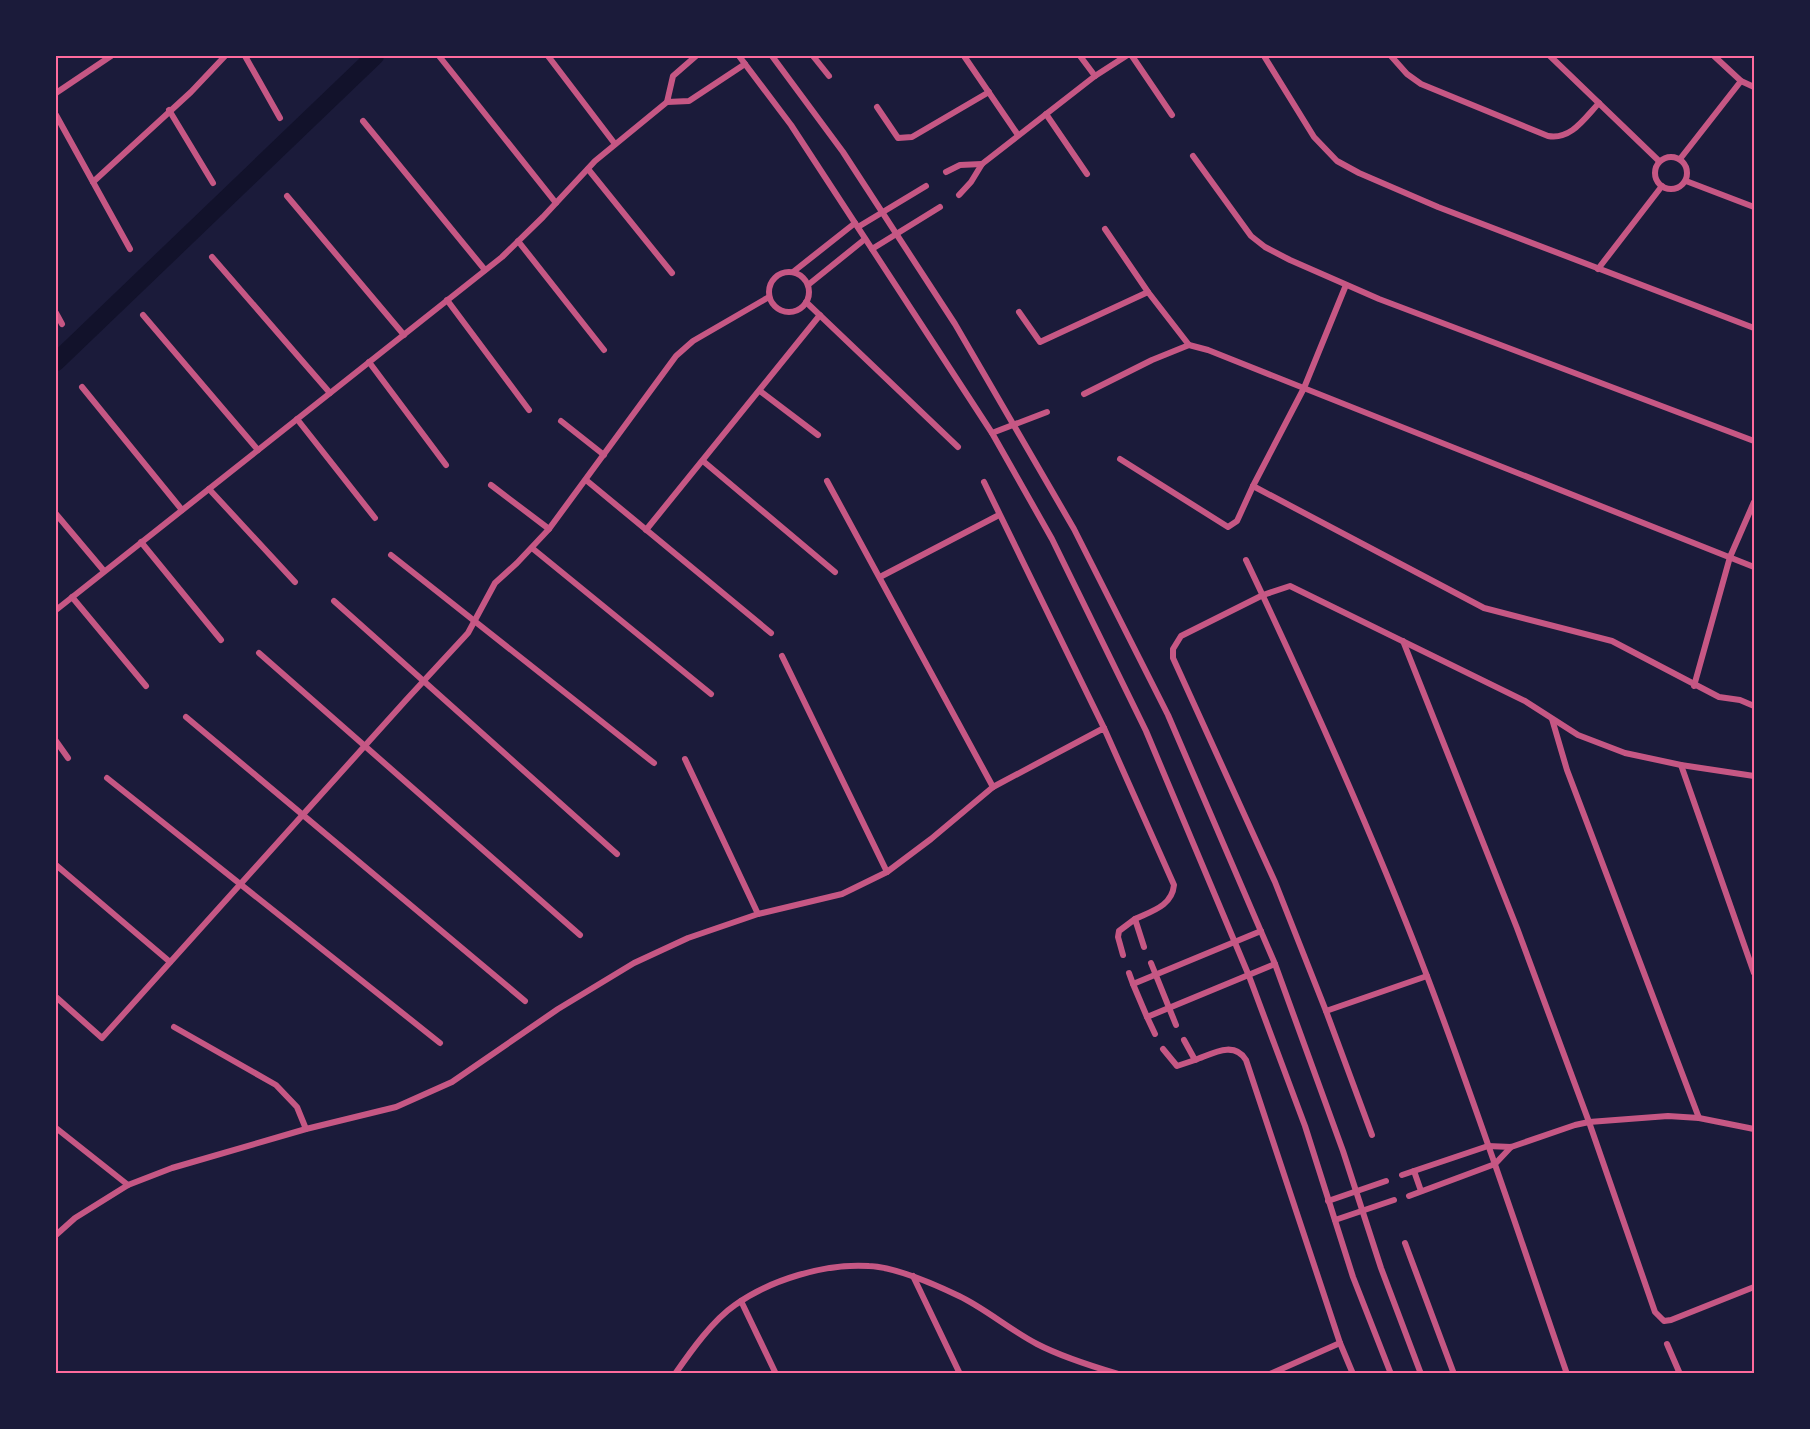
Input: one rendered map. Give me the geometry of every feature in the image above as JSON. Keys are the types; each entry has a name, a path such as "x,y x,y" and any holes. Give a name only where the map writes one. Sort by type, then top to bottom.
{"street":[{"path":"56,93 111,56"},
{"path":"93,182 191,92 225,56"},
{"path":"245,56 280,118"},
{"path":"439,56 556,203"},
{"path":"548,56 615,144"},
{"path":"667,102 672,76 696,56"},
{"path":"739,56 791,125 992,433 1052,539 1146,731 1249,976 1305,1126 1353,1277 1391,1374"},
{"path":"772,56 843,152 955,324 1074,529 1168,715 1275,964 1357,1191 1381,1268 1421,1374"},
{"path":"813,56 829,76"},
{"path":"964,56 1018,135"},
{"path":"1080,56 1095,76"},
{"path":"959,195 971,182 982,164 1095,76 1126,56"},
{"path":"1132,56 1172,114"},
{"path":"1264,56 1314,137 1337,161 1359,173 1438,207 1755,328"},
{"path":"1391,56 1407,74 1421,84 1548,136 1559,138 1569,133 1599,103"},
{"path":"1550,56 1659,161"},
{"path":"1714,56 1741,81 1755,87"},
{"path":"56,610 485,270 518,241 615,144 667,102 689,101 745,64"},
{"path":"1680,159 1741,81"},
{"path":"877,107 898,138 912,137 989,92"},
{"path":"169,110 213,183"},
{"path":"1046,114 1087,174"},
{"path":"56,115 130,249"},
{"path":"363,121 485,270"},
{"path":"1192,156 1251,236 1265,247 1290,260 1346,285 1755,441"},
{"path":"1673,156 1680,159 1688,168 1686,181 1679,187 1670,189 1662,186 1655,174 1655,167 1659,161 1673,156"},
{"path":"946,172 960,165 982,164"},
{"path":"588,169 672,273"},
{"path":"1686,181 1755,207"},
{"path":"793,272 804,279 809,291 801,309 788,312 776,308 769,297 770,284 774,278 780,274 793,272 856,225 926,186"},
{"path":"1598,269 1662,186"},
{"path":"287,196 404,335"},
{"path":"872,249 940,207"},
{"path":"1105,229 1148,292 1189,345"},
{"path":"808,285 865,238"},
{"path":"518,241 604,350"},
{"path":"212,257 330,393"},
{"path":"1120,459 1228,527 1237,521 1304,388 1346,285"},
{"path":"1019,312 1040,342 1148,292"},
{"path":"56,997 102,1038 468,633 495,583 549,529 676,356 693,341 769,297"},
{"path":"447,300 529,410"},
{"path":"806,302 958,447"},
{"path":"56,313 62,324"},
{"path":"143,315 258,450"},
{"path":"646,530 820,315"},
{"path":"1084,394 1152,360 1189,345 1208,350 1755,567"},
{"path":"369,362 446,465"},
{"path":"82,387 182,510"},
{"path":"760,391 818,435"},
{"path":"992,433 1047,412"},
{"path":"297,419 375,518"},
{"path":"561,421 604,455"},
{"path":"703,461 835,572"},
{"path":"586,480 771,633"},
{"path":"828,481 993,787"},
{"path":"984,482 1104,728 1174,885 1173,895 1166,904 1135,919 1119,931 1118,937 1123,955"},
{"path":"491,485 549,529"},
{"path":"1253,486 1484,608 1612,641 1694,686 1719,697 1740,700 1755,706"},
{"path":"209,489 295,582"},
{"path":"1694,686 1730,557 1755,502"},
{"path":"56,514 104,571"},
{"path":"880,577 999,515"},
{"path":"141,542 221,640"},
{"path":"532,548 711,694"},
{"path":"391,555 654,763"},
{"path":"1246,560 1371,835 1427,976 1567,1374"},
{"path":"1372,1136 1275,882 1173,658 1173,649 1181,636 1263,595 1290,586 1525,701 1578,735 1625,753 1681,765 1755,776"},
{"path":"72,597 146,686"},
{"path":"334,601 617,855"},
{"path":"1403,640 1475,818 1590,1122 1655,1312 1664,1321 1671,1320 1755,1287"},
{"path":"259,653 580,935"},
{"path":"782,656 887,872"},
{"path":"186,717 525,1001"},
{"path":"1552,719 1567,770 1700,1119"},
{"path":"56,1235 75,1218 128,1185 172,1168 306,1129 396,1107 452,1082 558,1010 634,963 688,938 758,914 842,894 887,872 993,787 1104,728"},
{"path":"56,741 68,758"},
{"path":"685,759 758,914"},
{"path":"1681,765 1755,973"},
{"path":"107,778 440,1043"},
{"path":"56,865 170,962"},
{"path":"1135,919 1144,947"},
{"path":"1133,984 1261,931"},
{"path":"1151,963 1176,1025"},
{"path":"1146,1017 1275,964"},
{"path":"1129,973 1155,1034"},
{"path":"1326,1011 1427,976"},
{"path":"174,1027 276,1085 297,1107 306,1129"},
{"path":"1184,1040 1195,1060"},
{"path":"1163,1049 1177,1066 1224,1049 1236,1050 1246,1060 1340,1343 1353,1374"},
{"path":"1402,1175 1488,1146 1510,1147 1590,1122 1658,1117 1700,1119 1755,1129"},
{"path":"56,1128 128,1185"},
{"path":"1409,1196 1495,1164 1510,1147"},
{"path":"1414,1171 1421,1191"},
{"path":"1328,1202 1386,1181"},
{"path":"1335,1220 1394,1200"},
{"path":"1405,1243 1454,1374"},
{"path":"675,1374 695,1346 733,1306 771,1284 829,1269 869,1266 912,1276 961,1297 1037,1344 1118,1374"},
{"path":"912,1276 960,1374"},
{"path":"741,1301 776,1374"},
{"path":"1270,1374 1340,1343"},
{"path":"1667,1344 1680,1374"}],"waterway":[{"path":"56,362 375,56"}]}
